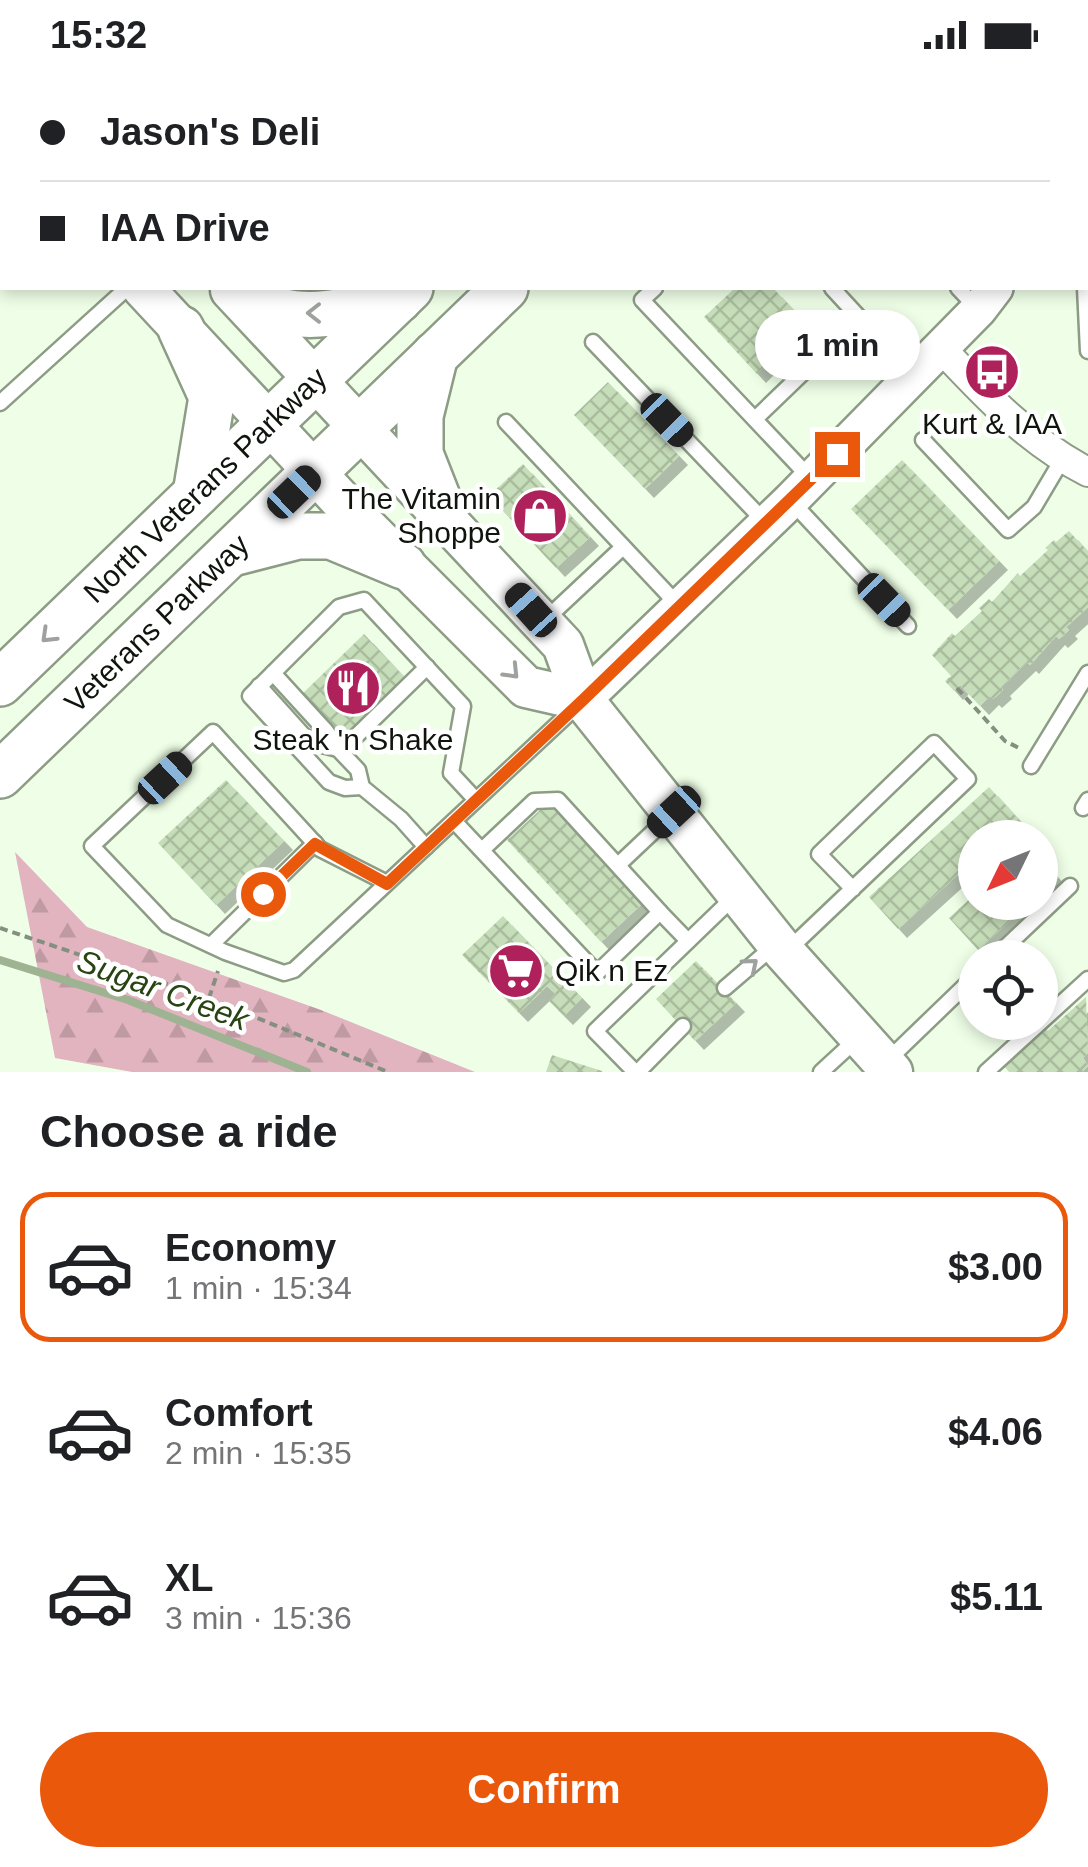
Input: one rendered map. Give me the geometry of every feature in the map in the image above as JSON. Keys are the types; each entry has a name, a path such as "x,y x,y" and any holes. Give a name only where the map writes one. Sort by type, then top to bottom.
{"highway":[{"path":"235,290 278,310 302,314 332,313 404,293"},
{"path":"314,472 503,290"},
{"name":"North Veterans Parkway","path":"0,683 404,293"},
{"path":"181,329 212,397 196,494"},
{"path":"435,355 420,416 420,454 444,515"},
{"name":"Veterans Parkway","path":"0,775 314,472"},
{"path":"230,553 298,536 330,536 404,566"}],"main road":[{"path":"145,290 404,566 526,686 583,700"},
{"path":"233,290 564,645 583,700 781,948 878,1058"}],"street":[{"path":"583,700 790,501 941,348 977,295"},
{"path":"941,348 1011,420 1088,472"}],"lane":[{"path":"0,403 125,290"},
{"path":"652,290 642,300 754,419 790,501"},
{"path":"834,290 913,376"},
{"path":"1086,290 1088,351"},
{"path":"754,419 860,318"},
{"path":"593,342 790,501 908,626"},
{"path":"506,422 679,607"},
{"path":"923,440 1008,530 1034,507 1063,458"},
{"path":"543,622 623,547"},
{"path":"254,691 340,607 364,600 463,706 451,773 476,800"},
{"path":"254,691 304,736 338,750 427,668"},
{"path":"273,673 358,770 362,787 426,847"},
{"path":"1034,762 1088,673"},
{"path":"254,691 330,782 346,788 362,787"},
{"path":"387,884 315,844 213,732 92,846 167,926 284,973 294,970 387,884 583,700"},
{"path":"724,988 853,889 968,779 934,743 819,854 853,889"},
{"path":"482,850 534,800 558,800 688,941"},
{"path":"618,865 674,812"},
{"path":"454,821 597,973 660,912"},
{"path":"218,949 315,844"},
{"path":"1013,940 1070,886"},
{"path":"683,1026 636,1072 595,1031 737,894"},
{"path":"986,1072 1088,979"},
{"path":"822,1072 878,1058 958,990"}],"path":[{"path":"957,688 1005,740 1034,762"},
{"path":"0,928 209,998 388,1072"},
{"path":"209,998 218,949"}],"green space":[{"path":"15,852 87,927 321,1010 475,1072 132,1072 55,1058"}],"building":[{"path":"733,290 775,290 807,324 757,374 704,317"},
{"path":"608,382 679,456 645,489 574,415"},
{"path":"902,460 999,561 948,610 851,509"},
{"name":"The Vitamin Shoppe","path":"523,464 590,537 556,568 489,496"},
{"path":"1069,531 1088,552 1088,607 1066,627 1069,630 1059,639 1056,636 1030,665 1027,662 993,699 990,696 980,706 960,685 954,691 945,681 951,676 932,655 952,633 955,636 982,611 979,608 989,599 992,602 1018,573 1020,576 1048,550 1045,548"},
{"name":"Steak 'n Shake","path":"364,634 406,679 341,741 299,697"},
{"path":"226,780 284,841 216,905 158,843"},
{"path":"989,787 1018,819 958,820 958,874 898,929 869,897"},
{"name":"Qik n Ez","path":"551,800 644,902 601,942 507,840"},
{"path":"958,910 958,920 1010,920 989,940 969,940 949,918"},
{"name":"Qik n Ez","path":"503,916 582,998 564,1016 549,1001 556,994 547,986 519,1013 462,955"},
{"path":"696,961 736,1003 695,1041 656,999"},
{"path":"1086,997 1088,1053 1083,1058 1088,1066 1082,1072 1009,1072 1004,1066 1031,1040 1058,1040 1058,1022"},
{"path":"552,1055 602,1071 602,1072 546,1072"}],"waterway":[{"name":"Sugar Creek","path":"0,960 128,1000 307,1072"}],"place":[{"name":"Kurt & IAA","path":"992,372"},
{"name":"The Vitamin Shoppe","path":"540,516"},
{"name":"Steak 'n Shake","path":"353,688"},
{"name":"Qik n Ez","path":"516,971"}],"route":[{"path":"263,894 315,844 387,884 837,454"}]}
